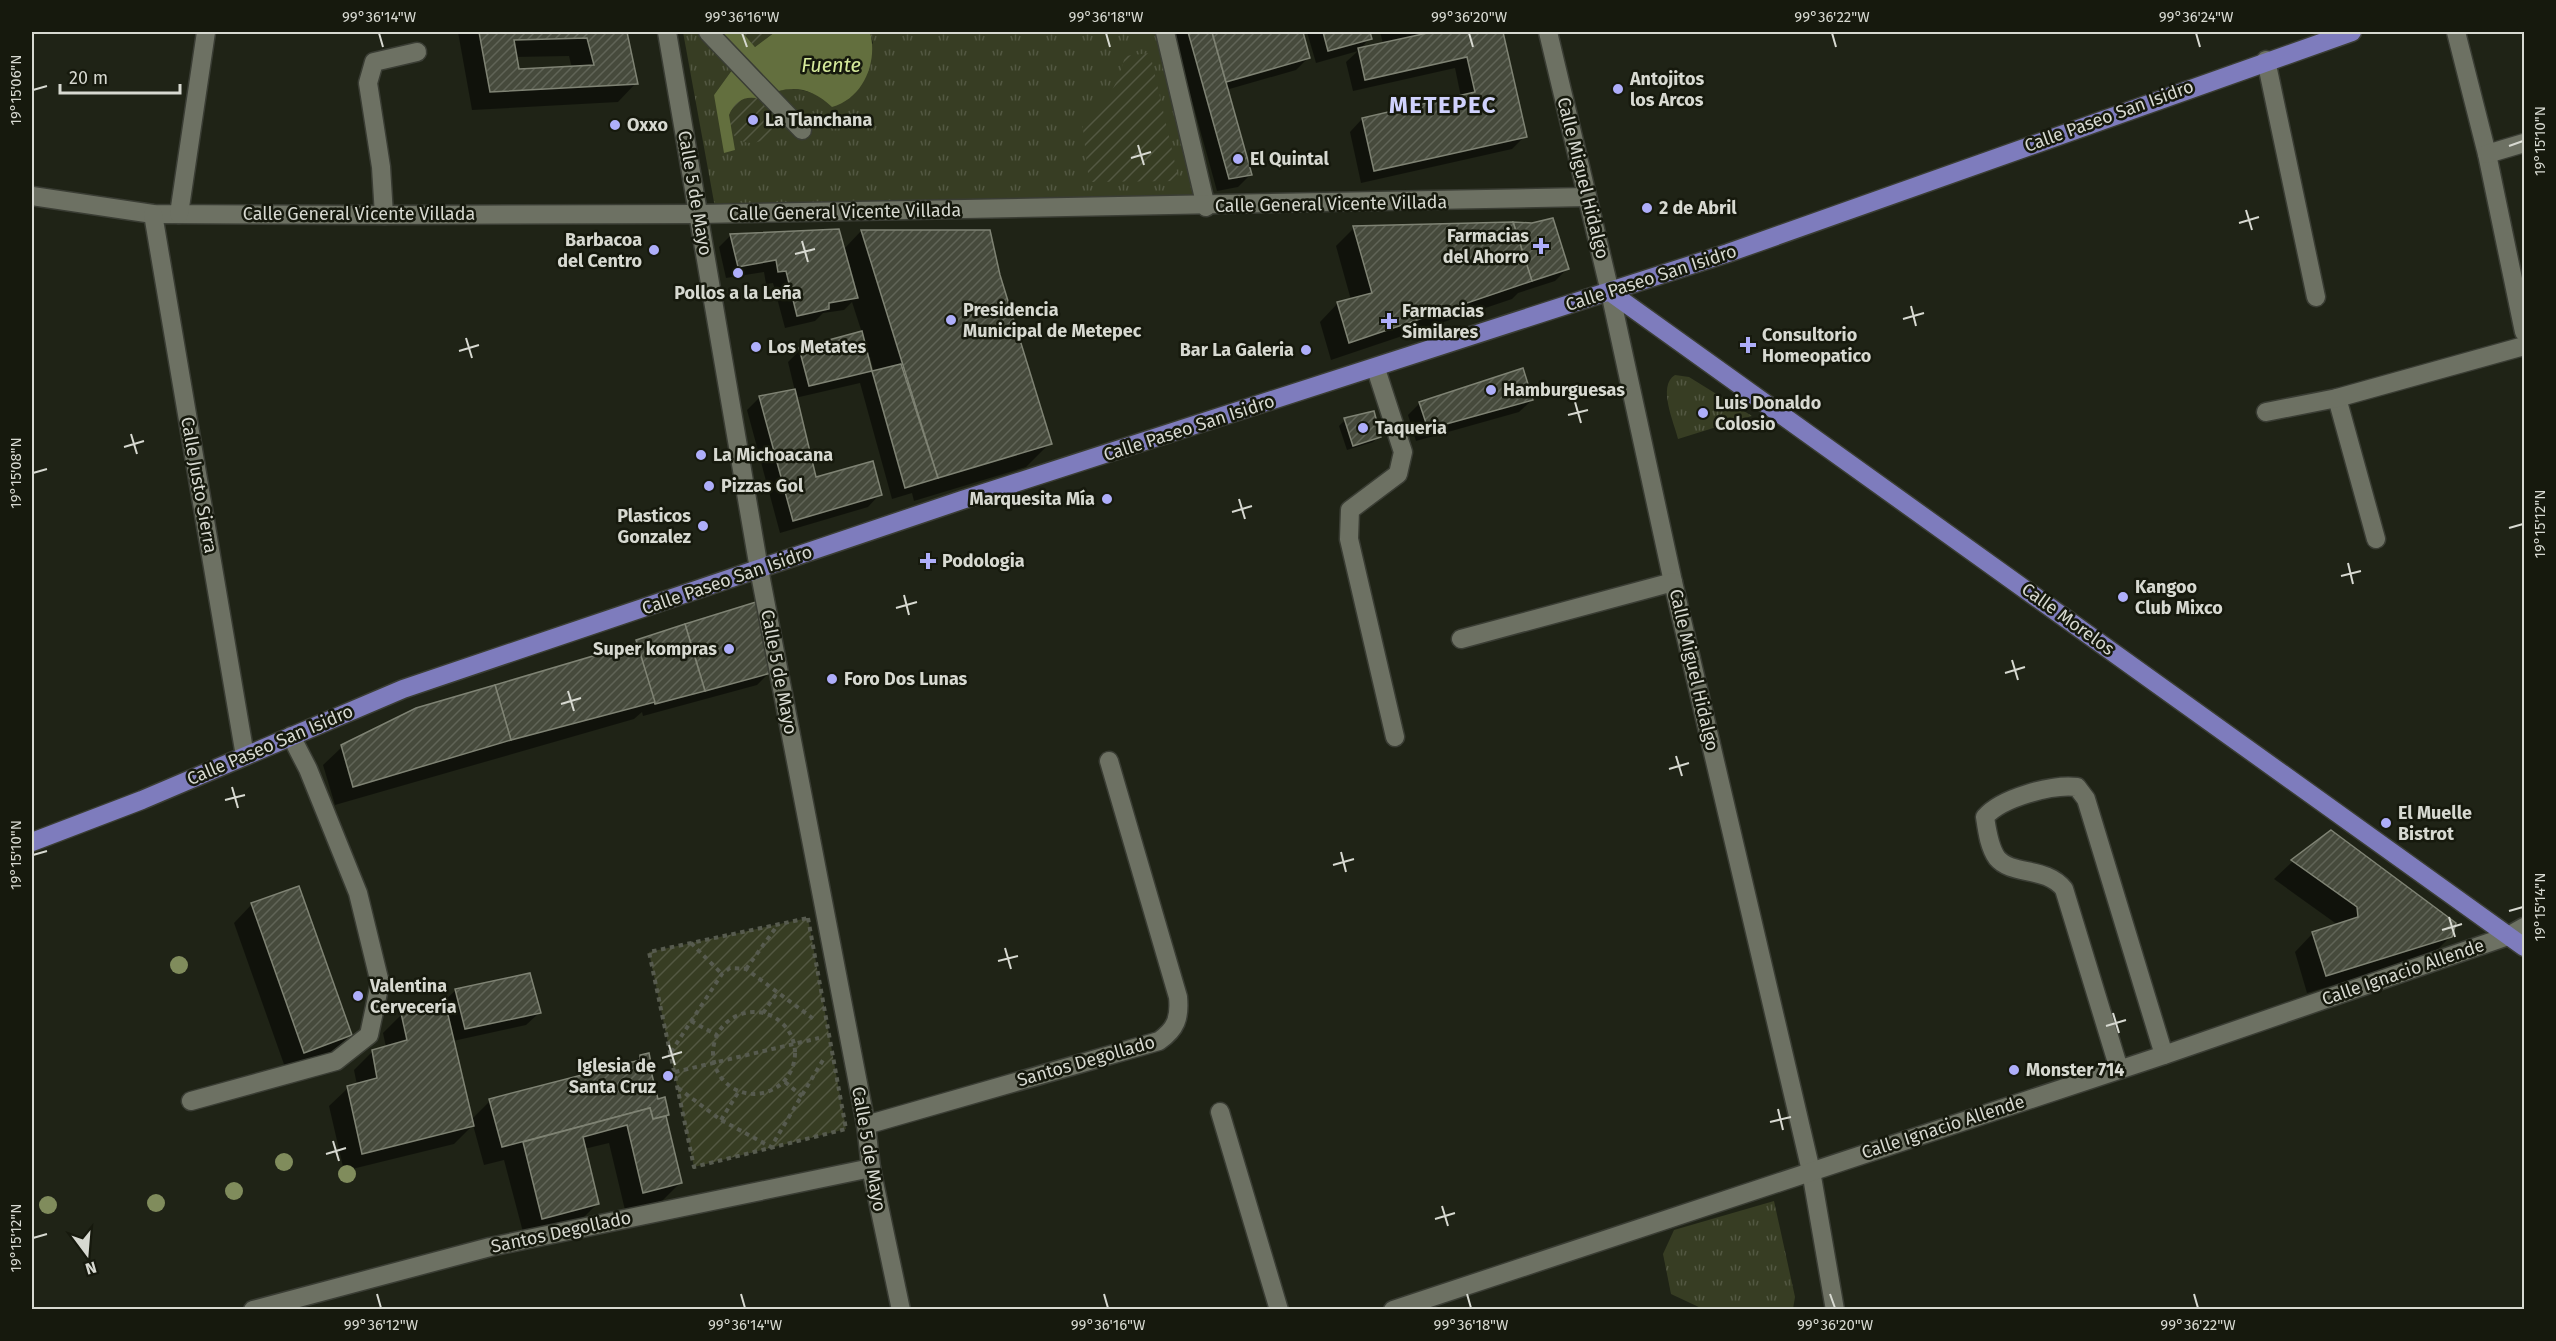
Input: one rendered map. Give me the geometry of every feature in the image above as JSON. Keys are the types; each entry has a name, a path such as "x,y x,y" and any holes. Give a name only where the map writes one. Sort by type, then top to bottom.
{"main road":[{"name":"Calle Paseo San Isidro","path":"32,842 403,689 962,500 1610,292 2266,60 2352,32"},
{"name":"Calle Morelos","path":"1610,292 2516,932 2524,947"}],"street":[{"path":"178,213 206,32"},
{"name":"Calle 5 de Mayo","path":"667,32 759,569 901,1310"},
{"path":"708,32 802,130"},
{"path":"1166,32 1206,207"},
{"name":"Calle Miguel Hidalgo","path":"1548,32 1610,292 1673,582 1811,1171 1835,1310"},
{"path":"2456,32 2487,154 2524,332"},
{"path":"384,215 381,167 368,83 374,62 417,52"},
{"path":"2266,60 2316,297"},
{"path":"2487,154 2524,143"},
{"name":"Calle General Vicente Villada","path":"32,196 153,214 384,215 699,214 1206,207 1587,197"},
{"name":"Calle Justo Sierra","path":"153,214 245,756"},
{"path":"2266,412 2337,398 2524,346"},
{"path":"1376,369 1403,452 1398,474 1350,510 1349,539 1395,737"},
{"path":"2337,398 2376,539"},
{"path":"1461,639 1673,582"},
{"path":"191,1101 336,1061 369,1035 380,983 358,893 308,769 291,736"},
{"name":"Santos Degollado","path":"866,1125 1160,1041 1173,1031 1179,1013 1178,997 1109,761"},
{"path":"2119,1069 2064,890 2057,880 2012,866 1998,859 1989,839 1984,817 1991,809 2060,785 2076,787 2086,799 2164,1055"},
{"name":"Calle Ignacio Allende","path":"1393,1310 2164,1055 2516,932"},
{"path":"1220,1112 1280,1310"},
{"name":"Santos Degollado","path":"253,1310 490,1247 872,1168"}],"path":[{"path":"808,918 846,1129 694,1167 649,952 691,943 808,918"},
{"path":"746,969 777,925"},
{"path":"691,943 722,974"},
{"path":"670,1052 722,974 730,968 746,969 828,1029"},
{"path":"763,1013 777,993"},
{"path":"746,1012 763,1013 771,1015 782,1023 790,1033 794,1044 795,1059 785,1082 760,1094 739,1091 722,1080 714,1063 712,1053 717,1035 721,1027 732,1017 746,1012"},
{"path":"691,1022 717,1035"},
{"path":"675,1072 829,1036"},
{"path":"771,1148 831,1047"},
{"path":"785,1082 803,1097"},
{"path":"678,1088 721,1120 771,1148"},
{"path":"721,1120 739,1091"}],"green space":[{"path":"683,32 714,32 740,59 714,95 729,123 762,98 784,90 796,89 823,98 873,43 870,32 1159,32 1200,199 718,224"},
{"path":"742,32 775,32 755,47"},
{"path":"1150,53 1179,181 1089,182 1082,120 1091,114 1110,93 1119,76 1125,56"},
{"path":"751,97 767,104 774,120 767,136 751,143 735,136 728,120 735,104"},
{"path":"1675,375 1689,377 1752,416 1678,439 1667,396 1667,387"},
{"path":"808,918 846,1129 694,1167 649,952"},
{"path":"1774,1201 1795,1297 1793,1309 1703,1309 1671,1294 1663,1254 1674,1230"}],"water":[{"name":"Fuente","path":"714,32 742,32 755,47 775,32 870,32 872,55 866,77 860,87 853,96 832,107 815,94 798,89 779,91 760,99 741,100 729,115 735,150 724,153 714,95 740,59"}],"building":[{"path":"479,32 627,32 638,84 490,92","holes":["587,38 594,65 519,69 514,40"]},
{"path":"1188,32 1212,32 1252,175 1229,179"},
{"path":"1212,32 1303,32 1310,58 1226,82"},
{"path":"1323,32 1370,32 1372,39 1328,51"},
{"path":"1432,32 1503,32 1527,137 1374,171 1362,118 1475,92 1467,57 1365,80 1358,48"},
{"name":"Farmacias del Ahorro","path":"1553,218 1569,269 1532,281 1513,222 1532,223"},
{"path":"1513,222 1532,281 1349,343 1337,302 1372,293 1353,226"},
{"path":"839,229 858,298 829,303 829,309 797,316 786,271 778,272 776,260 738,267 730,234"},
{"name":"Presidencia Municipal de Metepec","path":"861,230 990,230 1000,275 1052,444 938,478"},
{"path":"862,331 872,371 809,386 799,348"},
{"path":"901,364 938,478 905,488 872,371"},
{"name":"Hamburguesas","path":"1523,368 1533,400 1428,429 1419,402"},
{"path":"795,389 816,477 873,461 882,495 793,521 759,396"},
{"name":"Taqueria","path":"1374,411 1381,437 1353,446 1344,418"},
{"name":"Super kompras","path":"756,602 771,673 705,691 685,624"},
{"path":"685,624 705,691 655,704 636,640"},
{"path":"637,643 655,702 511,740 495,685"},
{"path":"495,685 511,740 353,787 341,745 416,708"},
{"path":"2331,830 2456,923 2452,937 2326,976 2312,932 2358,917 2357,907 2291,860"},
{"path":"299,886 352,1035 304,1053 251,903"},
{"path":"530,973 541,1013 465,1029 455,989"},
{"path":"445,1002 474,1126 362,1154 347,1086 377,1078 372,1050 407,1040 401,1013"},
{"path":"649,1053 651,1063 649,1063 658,1099 665,1097 669,1115 653,1119 650,1108 502,1147 489,1099 640,1060 640,1055"},
{"path":"650,1108 653,1119 666,1116 682,1183 643,1193 627,1125 583,1137 599,1204 542,1219 523,1142"}],"place":[{"name":"Antojitos los Arcos","path":"1618,89"},
{"name":"La Tlanchana","path":"753,120"},
{"name":"Oxxo","path":"615,125"},
{"name":"El Quintal","path":"1238,159"},
{"name":"2 de Abril","path":"1647,208"},
{"name":"Farmacias del Ahorro","path":"1541,246"},
{"name":"Barbacoa del Centro","path":"654,250"},
{"name":"Pollos a la Leña","path":"738,273"},
{"name":"Presidencia Municipal de Metepec","path":"951,320"},
{"name":"Farmacias Similares","path":"1389,321"},
{"name":"Consultorio Homeopatico","path":"1748,345"},
{"name":"Los Metates","path":"756,347"},
{"name":"Bar La Galeria","path":"1306,350"},
{"name":"Hamburguesas","path":"1491,390"},
{"name":"Luis Donaldo Colosio","path":"1703,413"},
{"name":"Taqueria","path":"1363,428"},
{"name":"La Michoacana","path":"701,455"},
{"name":"Pizzas Gol","path":"709,486"},
{"name":"Marquesita Mía","path":"1107,499"},
{"name":"Plasticos Gonzalez","path":"703,526"},
{"name":"Podologia","path":"928,561"},
{"name":"Kangoo Club Mixco","path":"2123,597"},
{"name":"Super kompras","path":"729,649"},
{"name":"Foro Dos Lunas","path":"832,679"},
{"name":"El Muelle Bistrot","path":"2386,823"},
{"name":"Valentina Cervecería","path":"358,996"},
{"name":"Monster 714","path":"2014,1070"},
{"name":"Iglesia de Santa Cruz","path":"668,1076"}],"district":[{"name":"METEPEC","path":"1443,105"}]}
